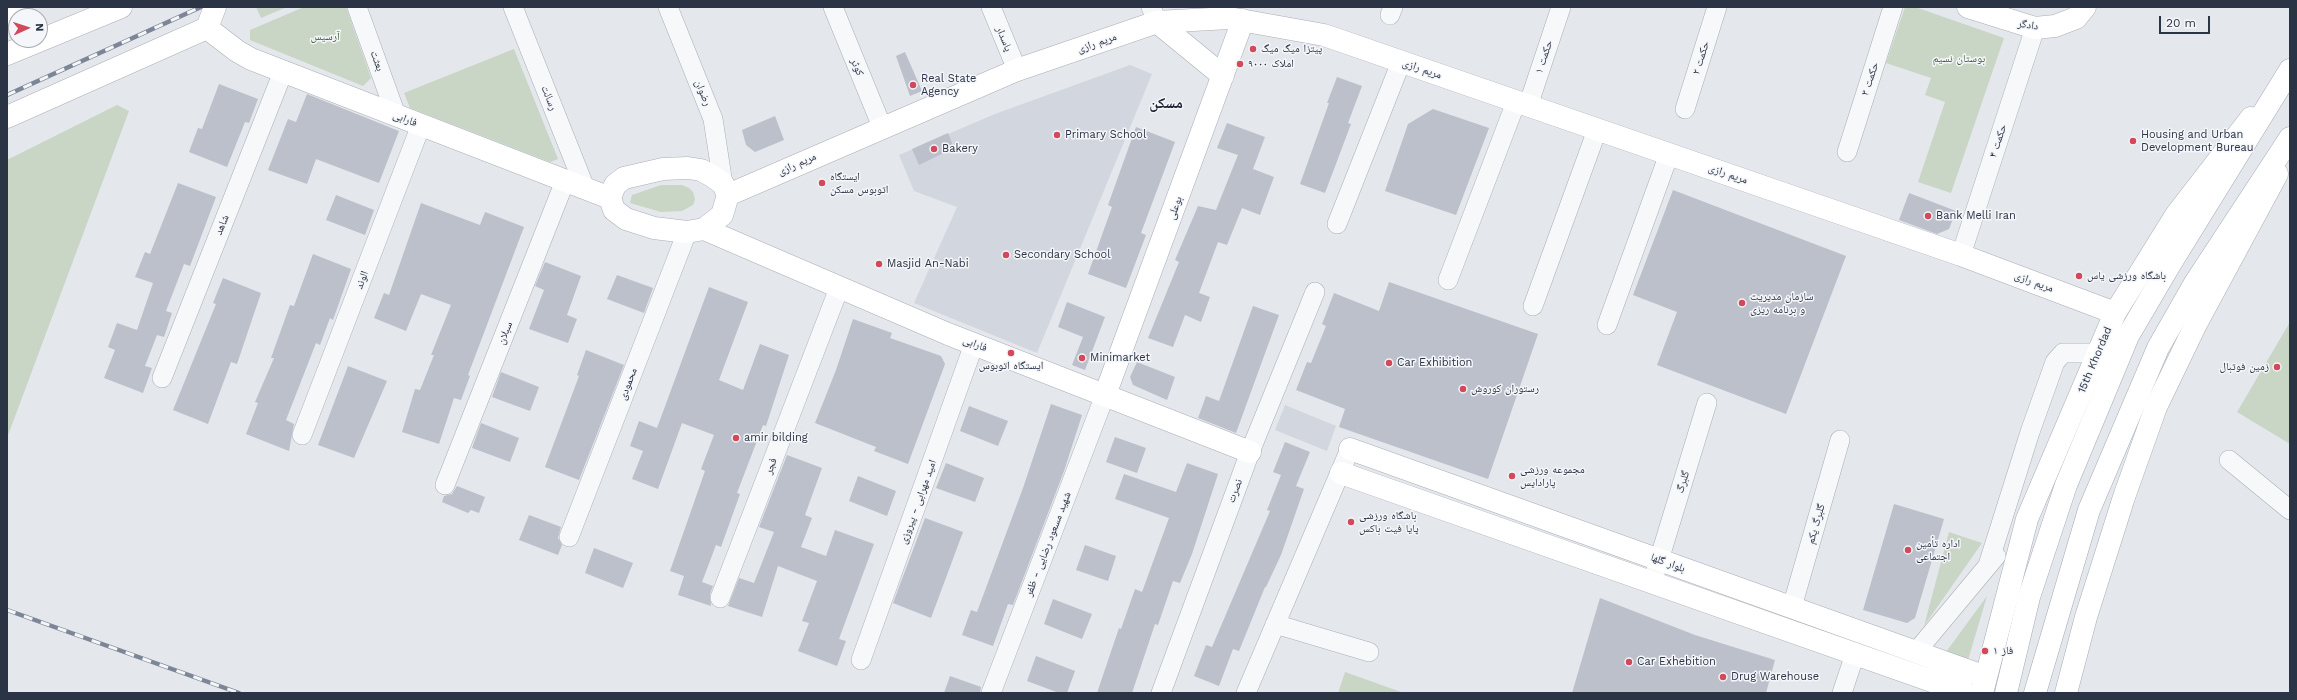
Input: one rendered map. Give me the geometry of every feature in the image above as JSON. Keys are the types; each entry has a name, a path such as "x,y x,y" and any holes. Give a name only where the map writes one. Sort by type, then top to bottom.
{"street":[{"path":"7,13 21,7"},
{"path":"7,54 121,7"},
{"path":"7,117 207,28 215,7"},
{"name":"بعثت","path":"357,7 396,115"},
{"name":"رسالت","path":"513,7 575,185"},
{"name":"رضوان","path":"668,7 713,120 725,189"},
{"name":"کوثر","path":"832,7 882,127"},
{"name":"پاسدار","path":"990,7 1017,70"},
{"name":"حکمت ۱","path":"1448,280 1561,7"},
{"name":"حکمت ۲","path":"1685,109 1717,7"},
{"name":"حکمت ۳","path":"1847,152 1893,7"},
{"name":"دادگر","path":"1968,7 2007,14 2035,28 2055,26 2076,18 2085,7"},
{"path":"1154,15 1223,76"},
{"name":"مریم رازی","path":"725,189 882,127 1017,70 1154,15 1233,15 1324,35 1961,255 2115,313"},
{"name":"بوعلی","path":"1105,396 1223,76 1233,15"},
{"name":"فارابی","path":"207,28 237,51 283,72 610,198 614,210 626,219 654,228 695,230 974,344 1250,452"},
{"name":"حکمت ۴","path":"1961,255 2035,28"},
{"path":"1337,224 1401,62"},
{"name":"15th Khordad","path":"1984,685 2026,519 2115,313 2176,215 2290,69"},
{"name":"15th Khordad","path":"2006,693 2029,597 2066,485 2128,336 2290,69"},
{"name":"شاهد","path":"162,378 283,72"},
{"name":"الوند","path":"302,435 421,125"},
{"path":"1533,306 1597,130"},
{"path":"2034,693 2089,510 2158,348 2195,283 2290,138"},
{"path":"2066,693 2086,617 2124,497 2156,407 2196,324 2290,149"},
{"path":"1608,325 1669,154"},
{"path":"610,198 615,186 624,178 664,169 701,170 725,189 722,215 695,230"},
{"name":"سبلان","path":"444,485 575,185"},
{"name":"محمودی","path":"569,537 695,230"},
{"name":"فجر","path":"720,598 839,288"},
{"name":"نصرت","path":"1161,693 1250,452 1314,292"},
{"name":"امید مهرابی - پیروزی","path":"861,660 974,344"},
{"path":"1988,565 2030,432 2055,362 2063,353 2098,353"},
{"name":"شهید مسعود رضایی - ظفر","path":"991,693 1105,396"},
{"name":"گلبرگ","path":"1652,583 1707,403"},
{"name":"گلبرگ یکم","path":"1792,607 1840,440"},
{"path":"1246,693 1350,449"},
{"name":"بلوار گلها","path":"1350,449 1916,652 1984,685"},
{"path":"2229,460 2290,510"},
{"path":"1340,473 1966,693"},
{"path":"1916,652 2026,519"},
{"path":"1275,624 1369,652"},
{"path":"1842,693 1855,654"}],"shaded area":[{"path":"1130,65 1152,74 1037,353 914,303 957,207 914,191 899,155 995,114"},
{"path":"1285,405 1336,426 1327,451 1275,430"}],"green space":[{"path":"256,7 287,7 261,18"},
{"name":"آرسیس","path":"304,7 346,7 371,78 363,86 250,40 250,30"},
{"name":"بوستان نسیم","path":"1905,7 1915,7 2004,38 1951,193 1918,182 1945,102 1925,95 1931,78 1886,63"},
{"path":"514,49 558,159 550,162 410,108 404,93"},
{"path":"117,105 129,111 7,438 7,160"},
{"path":"661,185 682,185 689,188 693,192 695,199 693,205 682,211 661,212 630,203 632,195"},
{"name":"زمین فوتبال","path":"2290,322 2290,444 2237,412"},
{"path":"1949,532 1982,543 1924,626"},
{"path":"1987,596 1968,660 1946,652"},
{"path":"1345,672 1404,693 1338,693"}],"building":[{"path":"905,52 922,91 910,96 896,56"},
{"path":"1337,77 1362,86 1348,123 1351,124 1325,193 1300,184"},
{"path":"219,84 258,99 249,123 245,122 227,167 189,152 198,128 202,129"},
{"path":"307,94 399,131 379,183 316,159 307,184 268,170 288,119 296,122"},
{"path":"1433,109 1489,128 1456,215 1385,191 1408,124"},
{"path":"775,116 784,140 755,152 746,145 742,130"},
{"path":"1227,123 1265,137 1253,169 1274,177 1260,215 1242,208 1227,245 1218,242 1199,293 1210,297 1201,322 1185,315 1173,347 1148,338 1179,262 1175,260 1198,206 1216,210 1238,155 1217,148"},
{"path":"1136,127 1175,142 1141,233 1146,235 1126,288 1088,274 1112,207 1108,205"},
{"path":"948,133 954,148 919,165 912,149"},
{"path":"178,183 216,197 190,266 184,264 166,311 172,313 164,337 157,335 145,366 152,368 143,393 104,378 115,350 108,347 117,323 137,330 153,283 135,277 145,252 150,254"},
{"name":"سازمان مدیریت و برنامه ریزی","path":"1673,190 1846,256 1786,414 1657,365 1677,312 1633,295"},
{"name":"Bank Melli Iran","path":"1909,193 1956,211 1949,229 1937,234 1899,220"},
{"path":"336,195 374,210 365,235 326,220"},
{"path":"421,203 480,225 485,212 524,227 468,375 470,376 461,400 454,398 439,444 402,432 415,389 420,390 434,355 431,355 451,305 421,294 406,331 374,318 384,293 389,295"},
{"path":"313,254 351,269 333,320 330,318 320,345 316,343 286,420 294,424 289,451 246,434 258,403 255,402 274,358 271,358 290,305 294,306"},
{"path":"545,262 581,276 567,315 577,319 568,343 529,329 544,290 535,286"},
{"path":"617,275 653,288 644,313 607,299"},
{"path":"223,278 261,293 237,364 231,362 208,424 173,410 216,304 213,303"},
{"path":"1389,282 1538,334 1488,479 1339,427 1345,409 1296,390 1307,362 1311,363 1326,326 1322,324 1334,293 1379,311"},
{"path":"709,287 748,302 719,380 743,390 760,344 789,355 766,426 763,425 737,493 740,494 721,547 716,545 702,582 713,586 710,594 711,606 678,595 684,576 670,571 705,471 701,469 714,435 682,423 658,489 632,479 643,451 630,446 639,421 657,428"},
{"path":"1067,302 1105,317 1085,370 1072,365 1083,337 1058,327"},
{"path":"1253,306 1279,315 1236,433 1198,418 1206,396 1219,401"},
{"path":"853,319 892,333 890,338 941,356 945,364 908,464 874,451 876,447 815,423 836,370"},
{"path":"586,350 624,365 579,480 545,467 579,376 577,375"},
{"path":"1137,362 1175,377 1167,400 1133,385 1130,377"},
{"path":"348,366 387,381 354,458 318,445"},
{"path":"501,372 539,387 530,411 492,397"},
{"path":"1051,404 1082,415 1064,471 1013,605 1008,604 993,646 962,635 971,610 977,612 1023,488"},
{"path":"969,406 1008,421 998,446 960,431"},
{"path":"481,423 519,438 510,462 472,448"},
{"path":"1115,437 1146,448 1137,473 1106,462"},
{"path":"1285,442 1310,452 1296,486 1304,489 1281,555 1265,587 1239,651 1233,649 1219,686 1194,676 1206,645 1212,647 1270,511 1267,510 1281,475 1273,472"},
{"path":"787,455 822,468 805,515 812,518 801,547 826,556 835,530 874,544 839,639 846,641 837,666 798,651 809,623 802,621 817,581 778,566 762,617 728,606 739,578 754,583 774,532 759,527"},
{"path":"946,463 984,478 975,502 936,488"},
{"path":"1187,463 1218,474 1192,554 1180,583 1173,581 1158,625 1155,624 1132,693 1097,693 1119,628 1121,629 1135,589 1142,592 1169,518 1115,499 1124,474 1176,492"},
{"path":"858,476 896,491 887,516 849,501"},
{"path":"457,486 485,497 479,513 471,510 468,513 442,502 444,496 452,494"},
{"name":"اداره تأمین اجتماعی","path":"1894,504 1944,519 1915,618 1907,623 1863,610"},
{"path":"529,515 561,527 558,538 562,545 558,555 519,540"},
{"path":"925,518 963,532 931,618 893,603"},
{"path":"1085,545 1116,556 1108,581 1076,570"},
{"path":"594,548 633,563 623,588 585,573"},
{"name":"Car Exhebition","path":"1600,598 1695,635 1775,660 1766,693 1572,693"},
{"path":"1053,599 1092,614 1082,639 1044,624"},
{"path":"1036,656 1075,671 1067,693 1059,693 1027,681"},
{"path":"950,676 981,687 980,693 944,693"}],"railway":[{"path":"7,95 201,7"},
{"path":"7,610 239,693"}],"place":[{"name":"پیتزا میگ میگ","path":"1253,49"},
{"name":"املاک ۹۰۰۰","path":"1240,64"},
{"name":"Real State Agency","path":"913,85"},
{"name":"Primary School","path":"1057,135"},
{"name":"Housing and Urban Development Bureau","path":"2133,141"},
{"name":"Bakery","path":"934,149"},
{"name":"ایستگاه اتوبوس مسکن","path":"822,183"},
{"name":"Bank Melli Iran","path":"1928,216"},
{"name":"Secondary School","path":"1006,255"},
{"name":"Masjid An-Nabi","path":"879,264"},
{"name":"باشگاه ورزشی یاس","path":"2079,276"},
{"name":"سازمان مدیریت و برنامه ریزی","path":"1742,303"},
{"name":"ایستگاه اتوبوس","path":"1011,353"},
{"name":"Minimarket","path":"1082,358"},
{"name":"Car Exhibition","path":"1389,363"},
{"name":"زمین فوتبال","path":"2277,367"},
{"name":"رستوران کوروش","path":"1463,389"},
{"name":"amir bilding","path":"736,438"},
{"name":"مجموعه ورزشی پارادایس","path":"1512,476"},
{"name":"باشگاه ورزشی پایا فیت باکس","path":"1351,522"},
{"name":"اداره تأمین اجتماعی","path":"1908,550"},
{"name":"فاز ۱","path":"1985,651"},
{"name":"Car Exhebition","path":"1629,662"},
{"name":"Drug Warehouse","path":"1723,677"}],"district":[{"name":"مسکن","path":"1166,104"}]}
